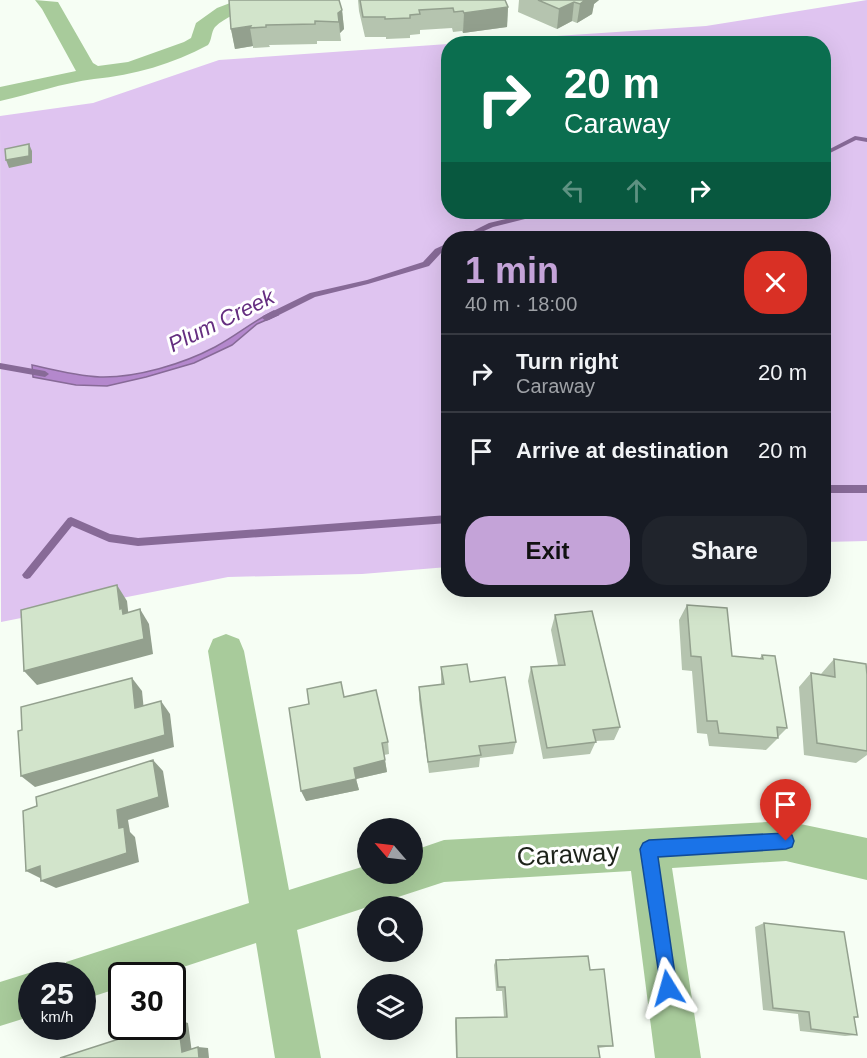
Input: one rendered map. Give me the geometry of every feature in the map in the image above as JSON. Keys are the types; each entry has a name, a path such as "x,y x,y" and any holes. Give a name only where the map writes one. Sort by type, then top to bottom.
{"street":[{"path":"45,0 51,6 84,67 94,73"},
{"path":"0,94 94,73 113,71 186,50 201,41 203,27 217,15 236,5 263,0"},
{"path":"226,651 298,1058"},
{"name":"Caraway","path":"423,868 444,861 786,841 867,859"},
{"path":"649,849 678,1058"},
{"path":"96,973 373,884"},
{"path":"0,1004 18,998"}],"shaded area":[{"path":"867,0 867,541 831,542 831,231 441,231 441,568 362,574 228,577 1,622 0,116 93,103 219,60 441,44 441,219 831,219 831,36 558,36 706,26"},
{"path":"274,311 278,315 257,324 232,345 194,363 146,377 107,386 76,385 33,377 32,365 100,377 129,375 159,369 215,347"}],"building":[{"path":"229,0 339,0 342,10 338,13 339,22 315,21 315,24 266,25 266,27 250,28 251,26 231,29"},
{"path":"360,0 505,0 508,7 464,13 463,11 454,12 453,8 419,10 420,14 410,15 410,18 385,19 385,17 363,17"},
{"path":"538,0 585,0 580,4 574,2 559,9"},
{"path":"29,144 29,156 6,160 5,149"},
{"path":"117,585 120,609 122,608 123,614 140,609 144,639 24,671 21,610"},
{"path":"687,605 727,608 732,656 763,659 762,655 775,656 787,728 777,727 778,738 719,733 717,721 707,721 701,657 691,656"},
{"path":"592,611 620,727 593,730 596,742 547,748 531,667 565,665 555,615"},
{"path":"834,659 866,664 867,751 817,743 811,673 835,677"},
{"path":"467,664 470,682 505,677 516,742 479,746 481,755 428,762 419,687 444,684 441,667"},
{"path":"132,678 135,708 161,701 165,735 21,776 18,731 22,730 21,707"},
{"path":"341,682 344,697 376,690 388,742 382,743 385,760 354,768 356,779 301,791 289,708 309,704 307,689"},
{"path":"153,760 159,797 117,810 119,828 124,827 127,853 41,881 40,866 26,871 23,811 37,806 36,797"},
{"path":"764,923 844,932 858,1017 854,1017 857,1035 811,1029 809,1012 773,1008"},
{"path":"588,956 590,970 604,969 613,1046 598,1046 600,1058 457,1058 456,1018 507,1017 505,987 498,987 496,960"},
{"path":"116,1040 180,1040 182,1052 198,1047 199,1058 60,1058"}],"waterway":[{"name":"Plum Creek","path":"831,150 855,138 867,140"},
{"name":"Plum Creek","path":"478,231 515,219"},
{"name":"Plum Creek","path":"266,318 313,295 368,282 426,264 441,250"},
{"name":"Plum Creek","path":"0,366 45,374"},
{"path":"831,489 867,489"},
{"path":"27,575 71,521 109,538 138,542 441,520"}],"route":[{"path":"668,988 649,849 786,841"}]}
